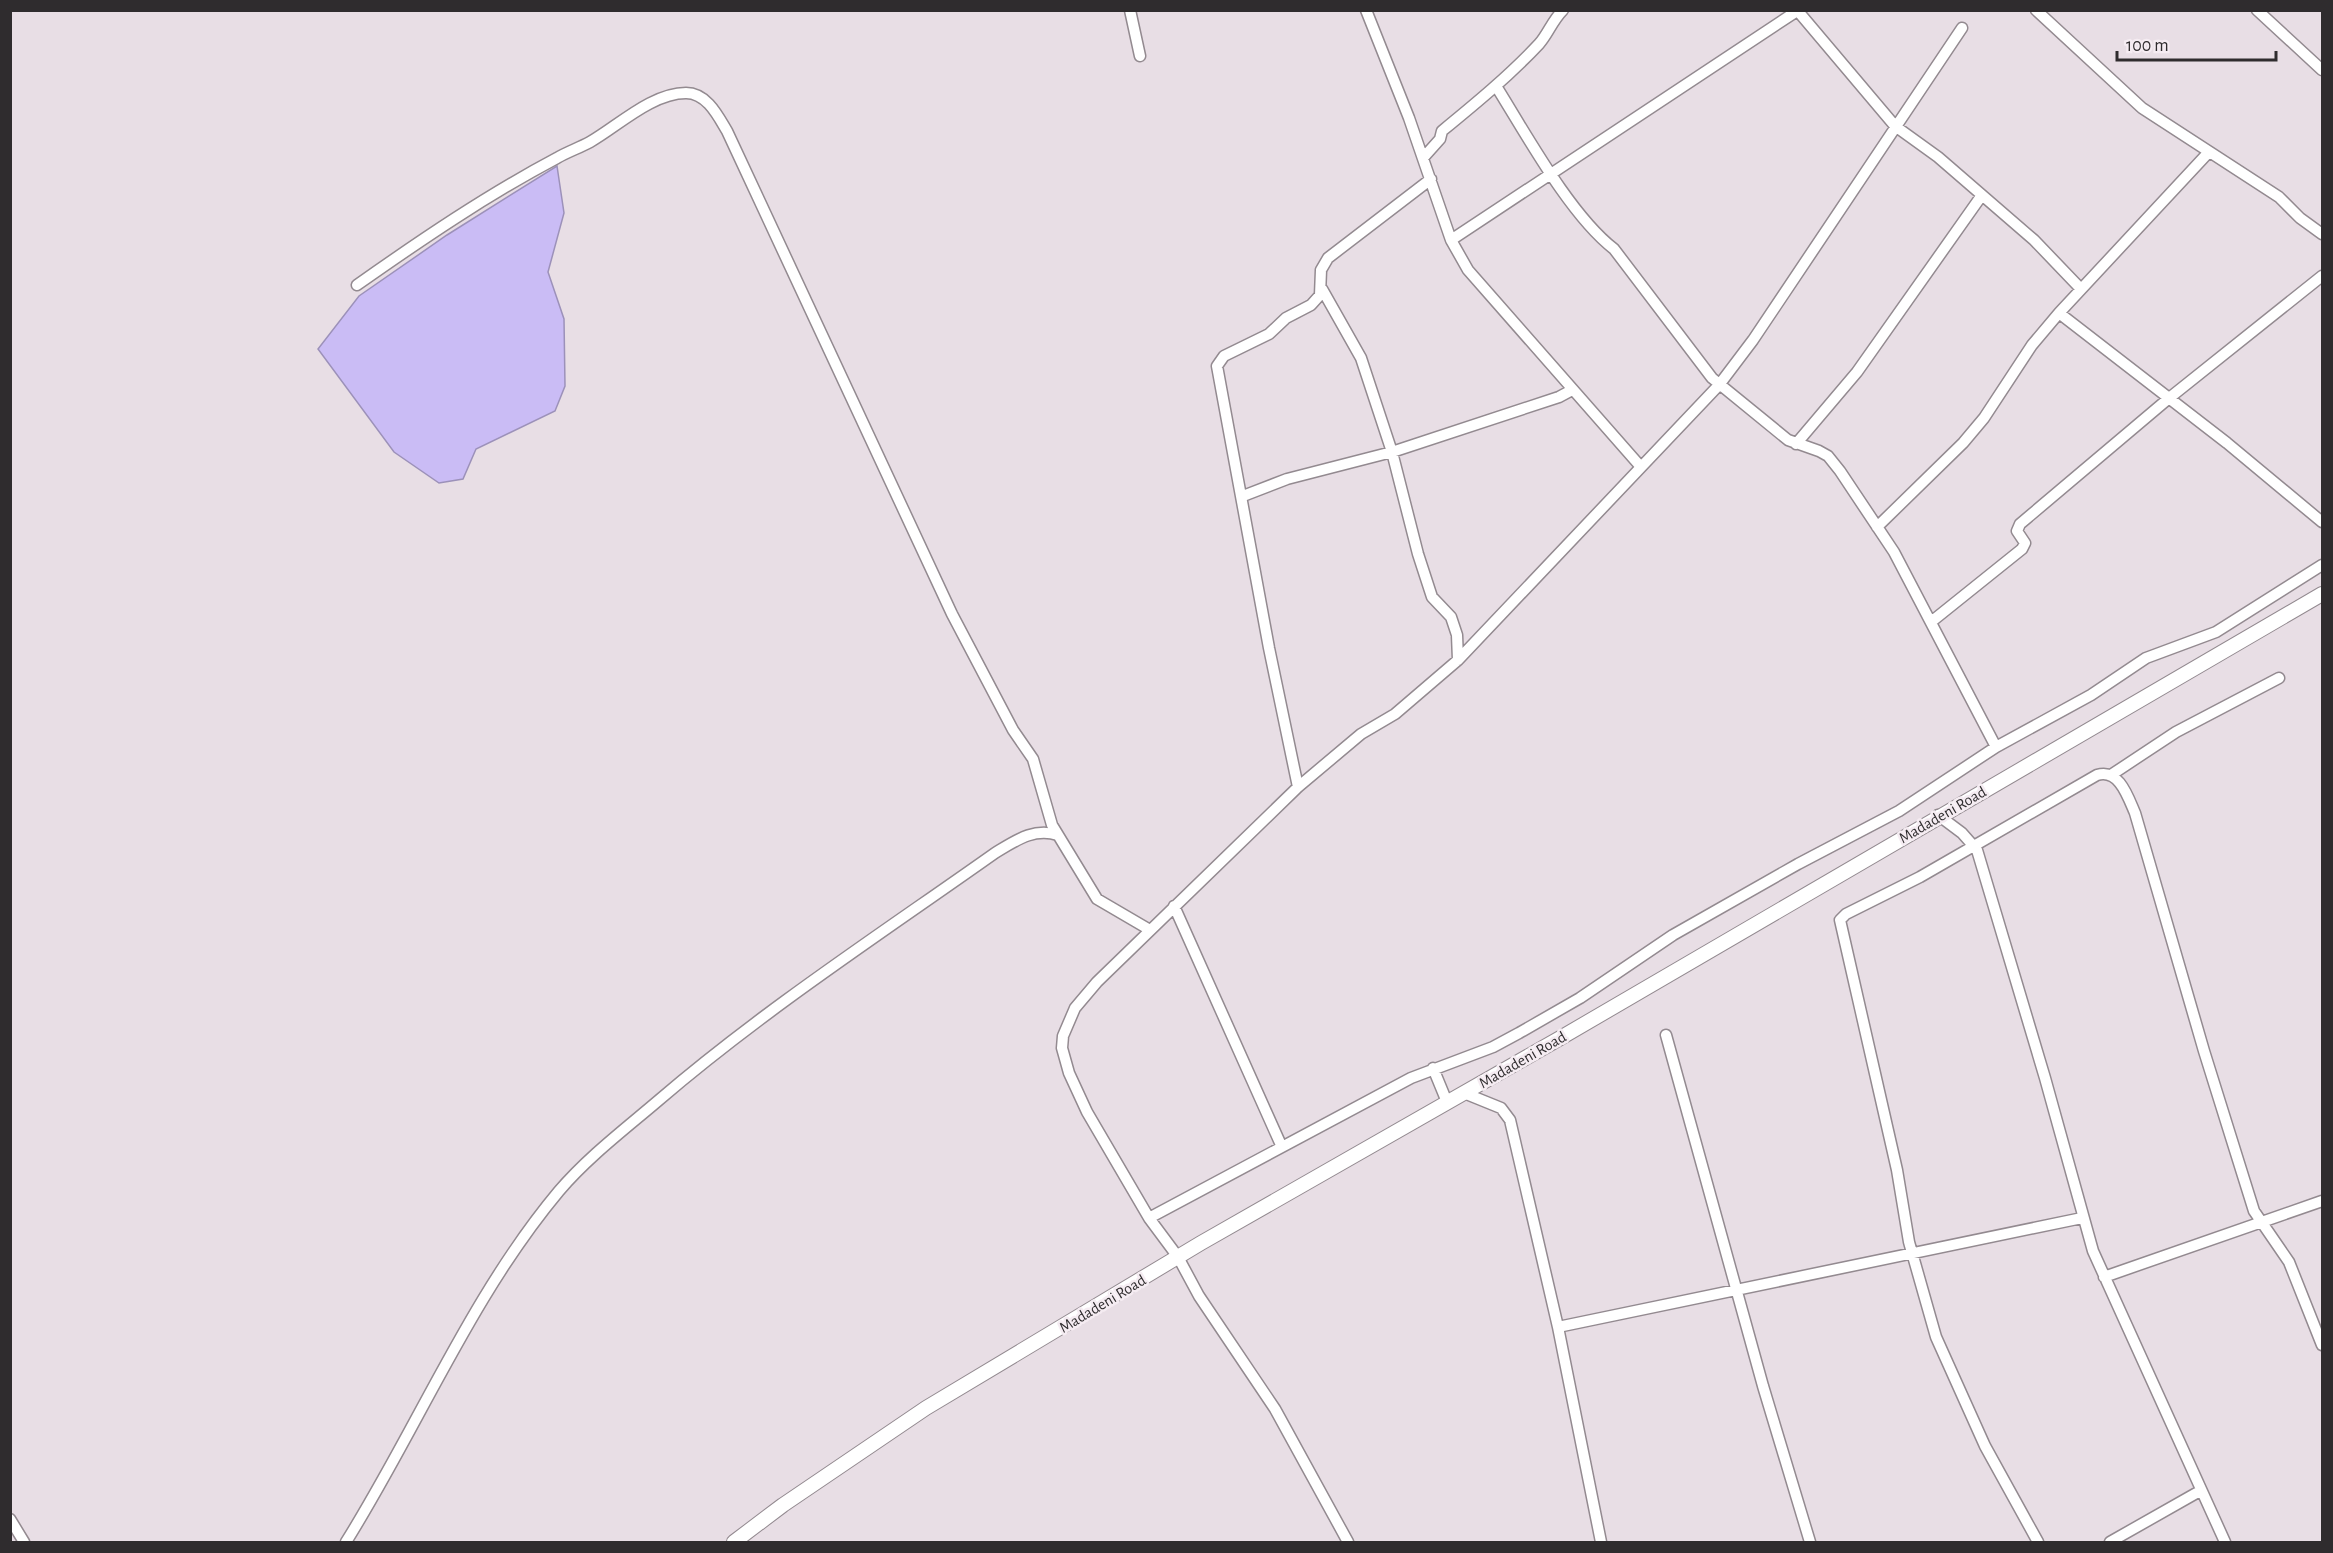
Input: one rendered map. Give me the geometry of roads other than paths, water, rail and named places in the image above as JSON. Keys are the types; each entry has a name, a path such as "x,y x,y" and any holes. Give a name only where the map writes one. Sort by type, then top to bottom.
{"street":[{"path":"1130,10 1140,56"},
{"path":"1366,10 1431,179 1451,240 1468,270 1641,467"},
{"path":"1423,158 1440,139 1442,131 1496,86 1541,42 1550,15 1563,10"},
{"path":"2036,10 2142,108 2208,153 2279,196 2300,218 2322,234"},
{"path":"2257,10 2322,70"},
{"path":"1451,240 1797,11 1895,126 1938,157 2034,240 2080,288"},
{"path":"1348,1542 1275,1408 1199,1296 1178,1257 1149,1218 1087,1112 1069,1073 1062,1048 1067,1022 1075,1008 1150,930 1298,787 1361,734 1395,714 1458,660 1719,385 1753,340 1962,28"},
{"path":"1496,86 1552,174 1600,238 1614,249 1719,385 1796,444 1828,456 1877,527 1931,622 1996,747"},
{"path":"357,285 492,196 558,157 587,144 646,107 670,95 688,93 702,98 714,108 728,131 952,614 1012,730 1033,759 1046,811 1058,835 1097,899 1150,930"},
{"path":"1877,527 1963,443 1984,418 2032,345 2080,288 2208,153"},
{"path":"1298,787 1269,648 1243,496 1218,374 1220,360 1257,341 1286,318 1311,304 1320,295 1321,270 1328,258 1431,179"},
{"path":"1796,444 1857,372 1982,195"},
{"path":"1931,622 2022,549 2025,543 2018,531 2019,524 2322,276"},
{"path":"1322,289 1361,358 1392,452 1418,554 1432,597 1451,616 1457,635 1458,660"},
{"path":"2059,313 2322,522"},
{"path":"1243,496 1287,479 1392,452 1572,390"},
{"path":"1149,1218 1281,1145 1433,1068 1493,1047 1519,1033 1580,998 1682,930 1787,869 1870,827 1996,747 2091,695 2146,658 2216,632 2322,565"},
{"name":"Madadeni Road","path":"734,1542 783,1505 926,1408 1178,1257 2322,594"},
{"path":"2111,775 2176,732 2279,678"},
{"path":"2038,1542 1985,1446 1935,1338 1913,1254 1897,1170 1840,920 2097,774 2111,775 2120,782 2135,813 2204,1051 2254,1211 2289,1262 2322,1344"},
{"path":"1938,815 1974,845 2045,1078 2082,1218 2104,1277 2225,1542"},
{"path":"345,1542 498,1274 574,1175 735,1037 995,853 1032,833 1042,831 1058,835"},
{"path":"1174,906 1281,1145"},
{"path":"1666,1035 1763,1386 1810,1542"},
{"path":"1433,1068 1448,1102"},
{"path":"1464,1093 1501,1107 1510,1120 1558,1327 1601,1542"},
{"path":"2104,1277 2262,1224 2322,1201"},
{"path":"1558,1327 2082,1218"},
{"path":"2110,1542 2200,1491"},
{"path":"10,1518 24,1542"}]}
